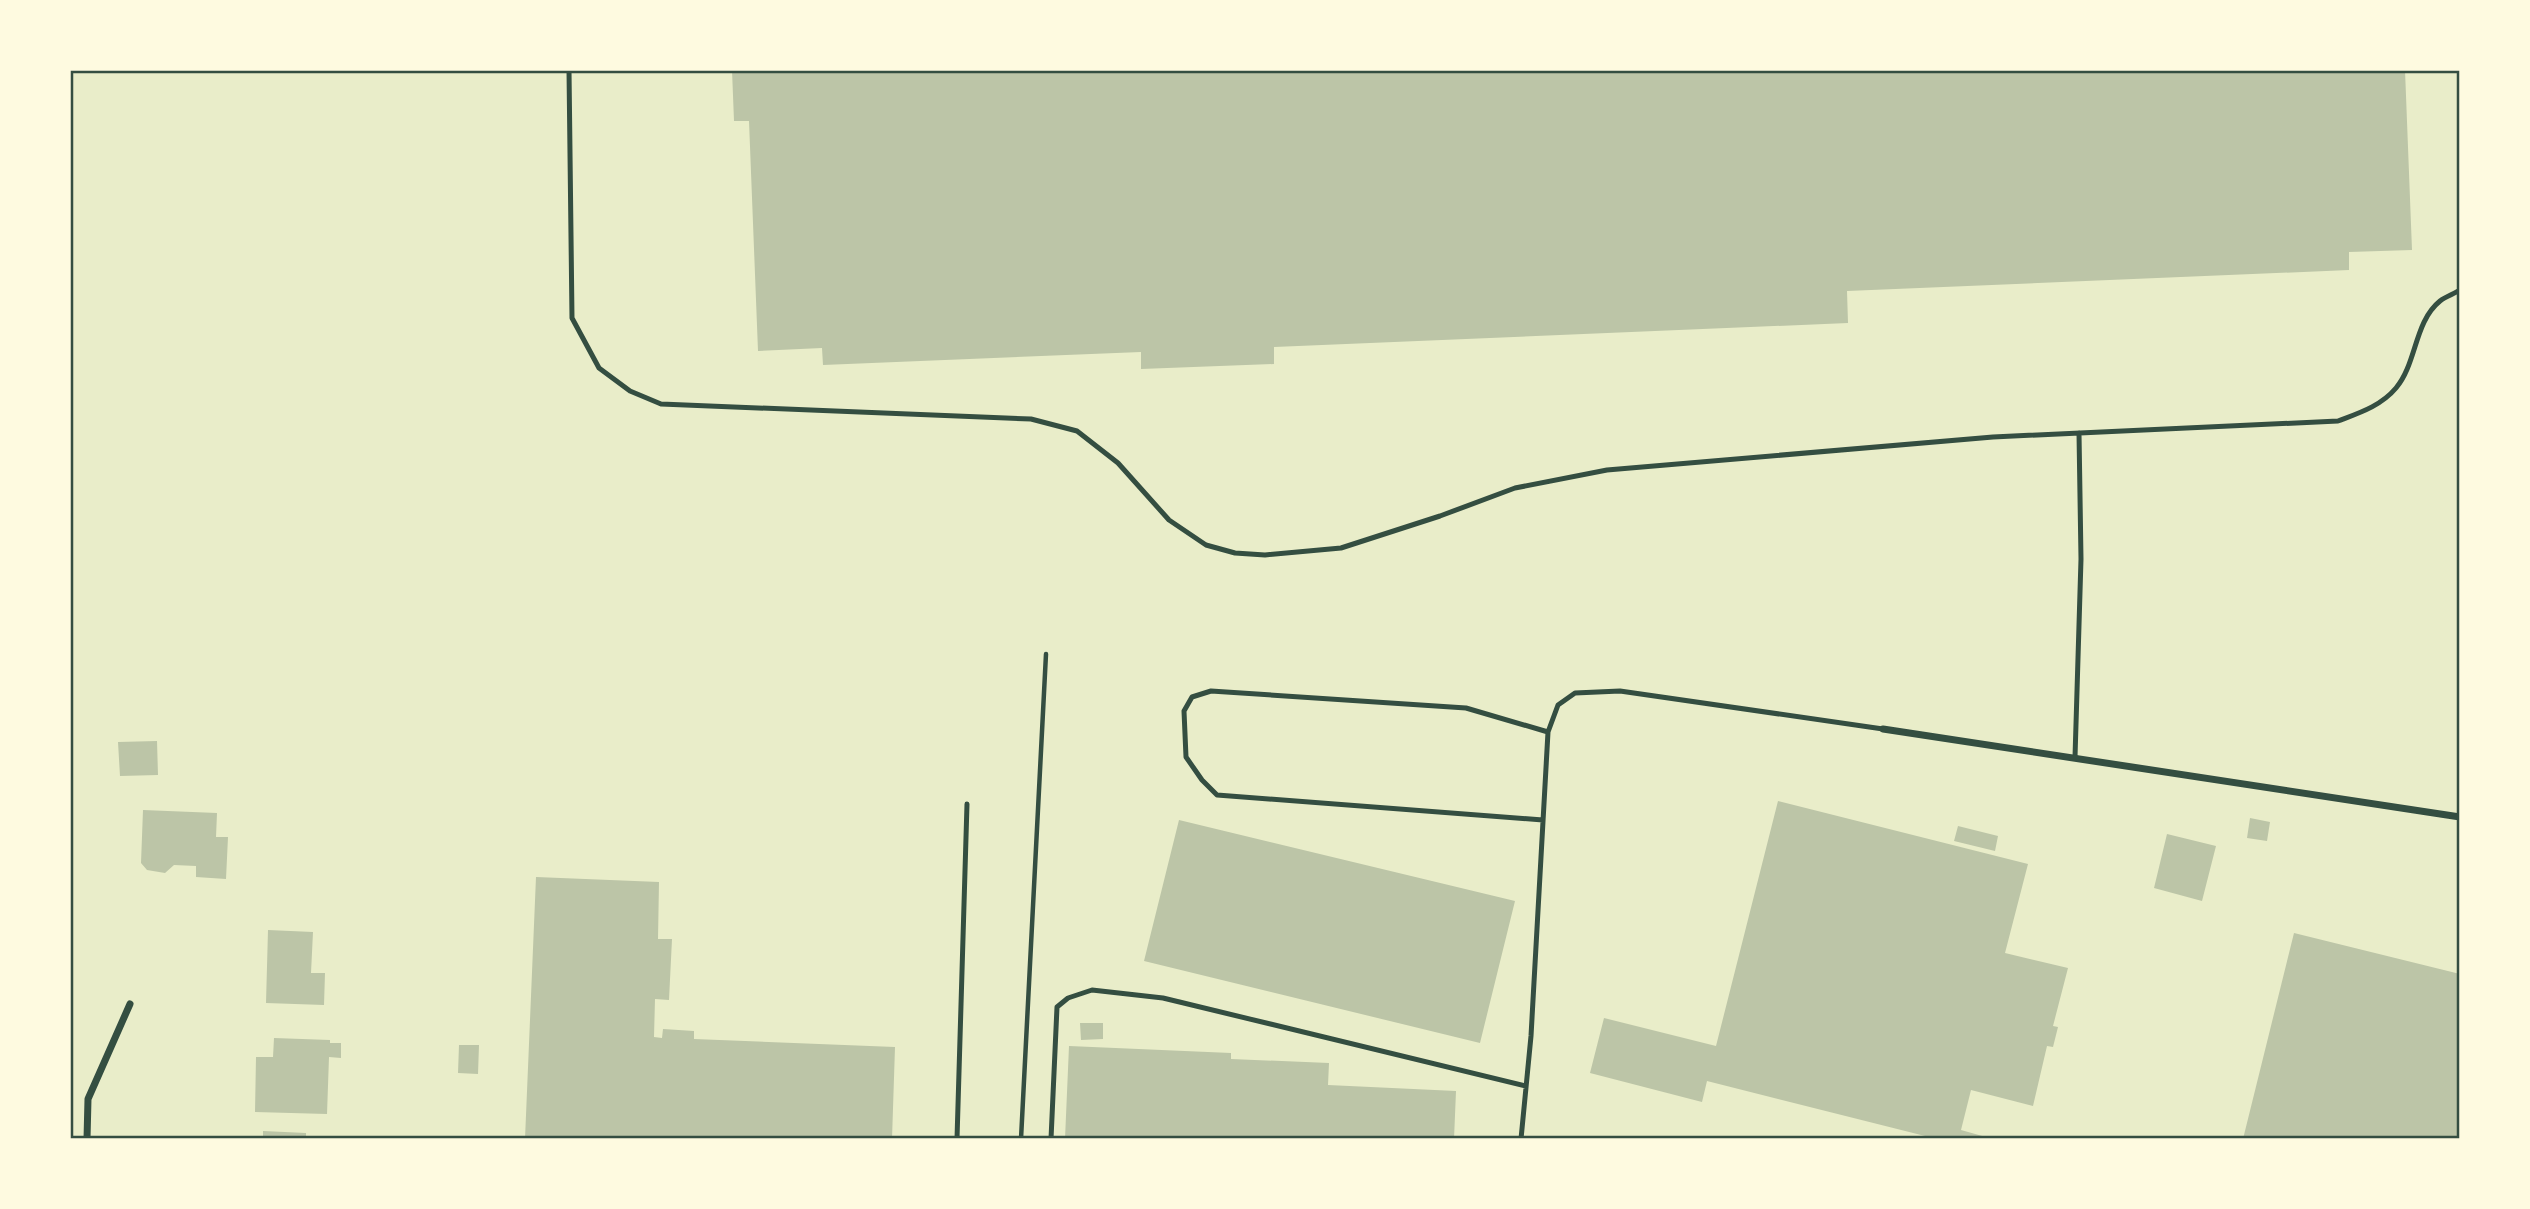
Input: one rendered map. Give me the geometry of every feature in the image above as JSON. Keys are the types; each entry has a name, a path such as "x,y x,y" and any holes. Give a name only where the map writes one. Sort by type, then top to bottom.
{"street":[{"path":"1883,729 2460,817"},
{"path":"87,1139 88,1099 130,1004"}],"lane":[{"path":"569,70 572,318 599,368 630,391 661,404 1031,419 1077,430 1118,463 1169,520 1206,545 1235,553 1265,555 1341,548 1515,488 1607,470 1993,437 2339,421 2368,410 2395,389 2412,360 2425,319 2441,300 2460,290"},
{"path":"2075,757 2081,559 2079,433"},
{"path":"1543,820 1217,795 1202,780 1186,757 1184,711 1192,697 1211,691 1466,708 1548,732"},
{"path":"1521,1139 1548,732 1558,705 1575,693 1620,691 1883,729"},
{"path":"957,1139 967,804"},
{"path":"1051,1139 1057,1007 1068,998 1092,990 1163,998 1526,1086"}],"path":[{"path":"1021,1139 1046,654"}],"building":[{"path":"732,70 2405,70 2412,250 2349,252 2349,270 1847,291 1848,323 1274,347 1274,364 1141,369 1141,352 823,365 822,348 758,351 749,121 734,121"},
{"path":"157,741 158,775 120,776 118,742"},
{"path":"1778,801 2028,864 2005,953 2068,968 2053,1026 2058,1027 2053,1047 2047,1046 2033,1106 1971,1090 1961,1130 1993,1139 1937,1139 1707,1081 1702,1102 1590,1073 1604,1018 1716,1046"},
{"path":"143,810 217,813 216,837 228,837 226,879 196,877 196,866 174,865 165,873 147,870 141,863"},
{"path":"2250,818 2270,822 2267,841 2247,838"},
{"path":"1179,820 1515,901 1480,1043 1144,961"},
{"path":"1958,826 1998,836 1995,851 1954,841"},
{"path":"2167,834 2216,846 2202,901 2154,888"},
{"path":"536,877 659,882 658,939 672,939 669,1000 655,999 654,1037 662,1038 663,1029 694,1031 694,1039 895,1047 892,1139 525,1139"},
{"path":"268,930 313,932 311,973 325,973 324,1005 266,1003"},
{"path":"2294,933 2460,974 2460,1139 2243,1139"},
{"path":"1080,1023 1103,1023 1103,1039 1081,1040"},
{"path":"274,1038 330,1040 330,1043 341,1043 341,1058 329,1057 327,1114 255,1112 256,1057 273,1057"},
{"path":"459,1045 479,1045 478,1074 458,1073"},
{"path":"1069,1046 1231,1053 1231,1059 1329,1063 1328,1085 1456,1091 1454,1139 1065,1139"},
{"path":"263,1131 306,1133 306,1139 263,1139"}]}
